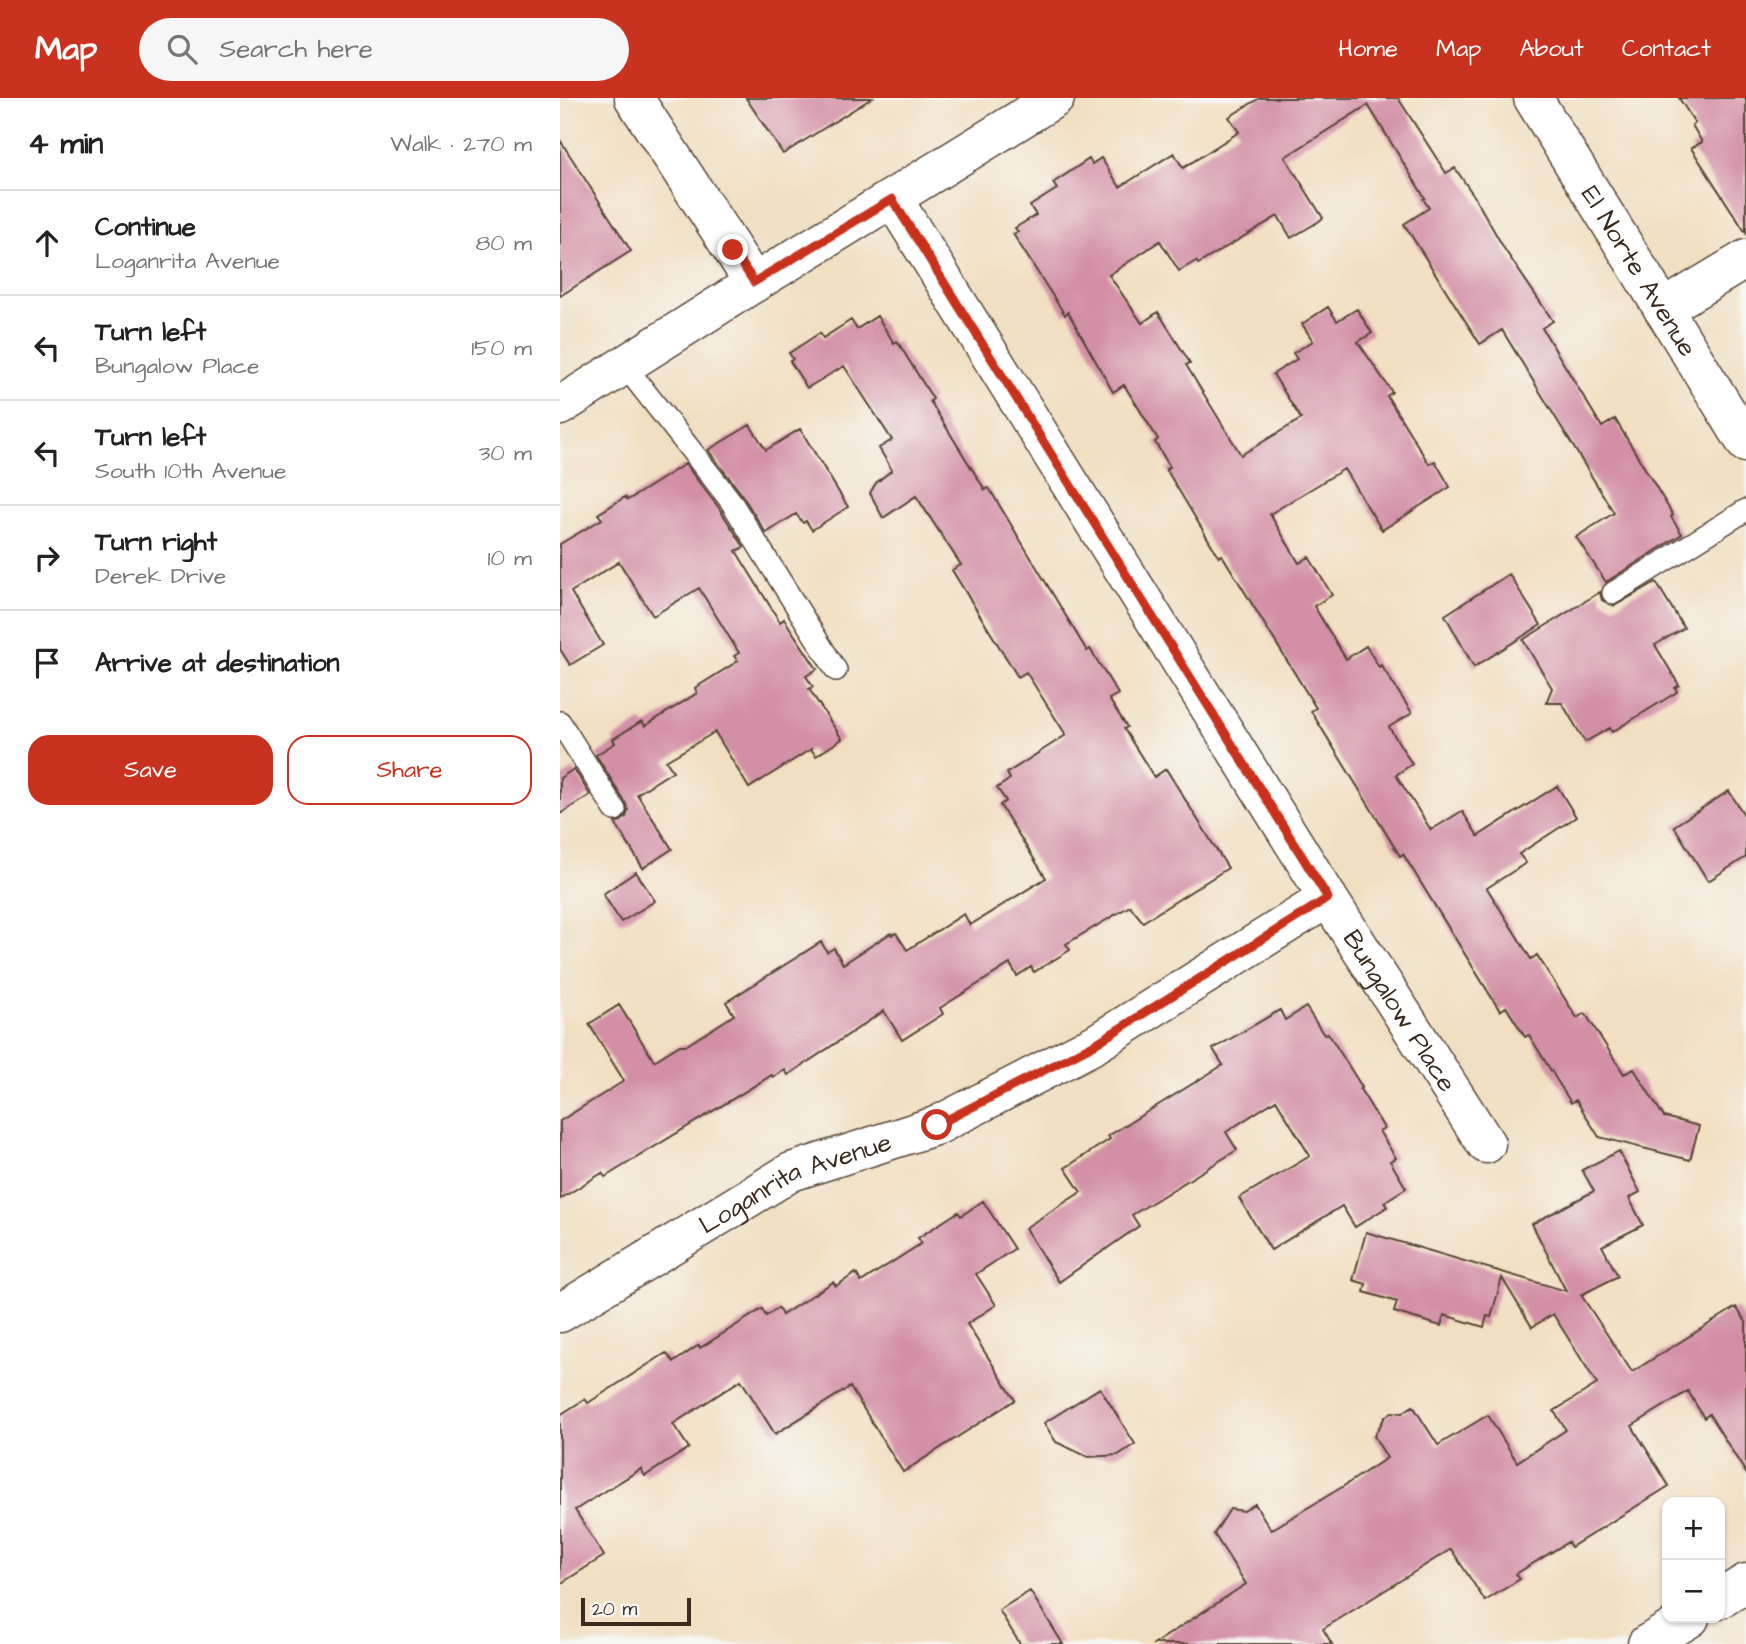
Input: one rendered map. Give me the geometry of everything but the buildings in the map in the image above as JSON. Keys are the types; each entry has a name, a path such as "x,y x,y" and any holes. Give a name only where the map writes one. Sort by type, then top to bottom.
{"street":[{"path":"634,98 754,282"},
{"path":"560,406 754,282 1055,98"},
{"name":"El Norte Avenue","path":"1533,98 1746,443"},
{"name":"Bungalow Place","path":"892,199 1328,898 1486,1144"},
{"path":"1663,309 1746,259"},
{"name":"Loganrita Avenue","path":"560,1313 791,1172 937,1125 1095,1044 1328,898"},
{"path":"1725,1596 1746,1583"},
{"path":"1647,1644 1682,1623"}],"lane":[{"path":"625,366 730,500 836,670"},
{"path":"1614,593 1746,510"},
{"path":"560,722 615,810"}],"route":[{"path":"733,250 754,282 892,199 1328,898 1095,1044 937,1125"}]}
